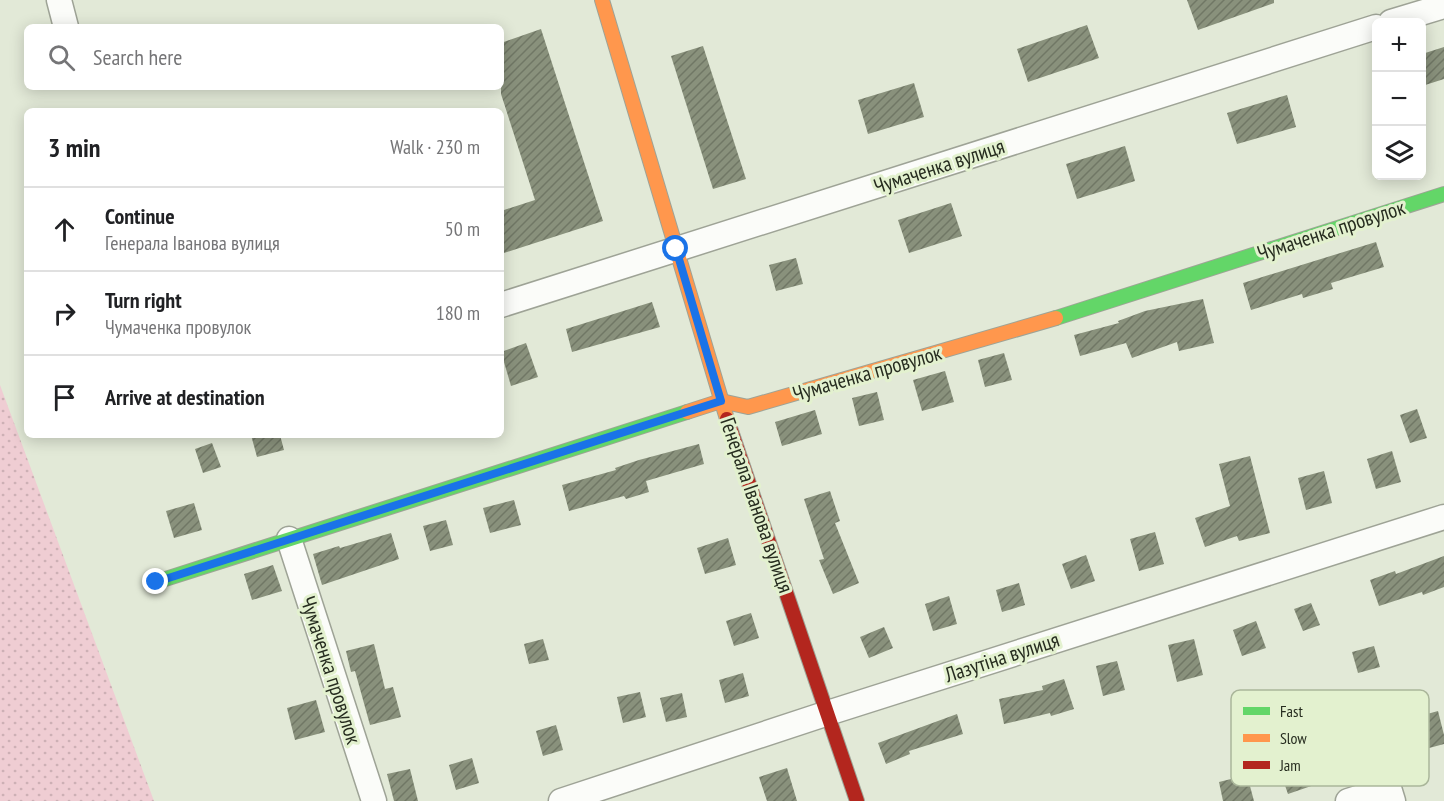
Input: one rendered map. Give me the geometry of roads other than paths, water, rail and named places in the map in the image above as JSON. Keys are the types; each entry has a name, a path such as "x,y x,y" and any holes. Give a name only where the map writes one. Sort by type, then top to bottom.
{"street":[{"path":"59,0 65,24"},
{"name":"Генерала Іванова вулиця","path":"602,0 721,401 857,801"},
{"path":"1404,18 1444,6"},
{"name":"Чумаченка вулиця","path":"504,304 1372,29"},
{"name":"Чумаченка провулок","path":"156,582 721,401 748,407 1029,327 1444,194"},
{"name":"Лазутіна вулиця","path":"561,801 828,713 1444,517"},
{"name":"Чумаченка провулок","path":"289,540 374,801"},
{"path":"1348,801 1389,788 1393,801"}]}
